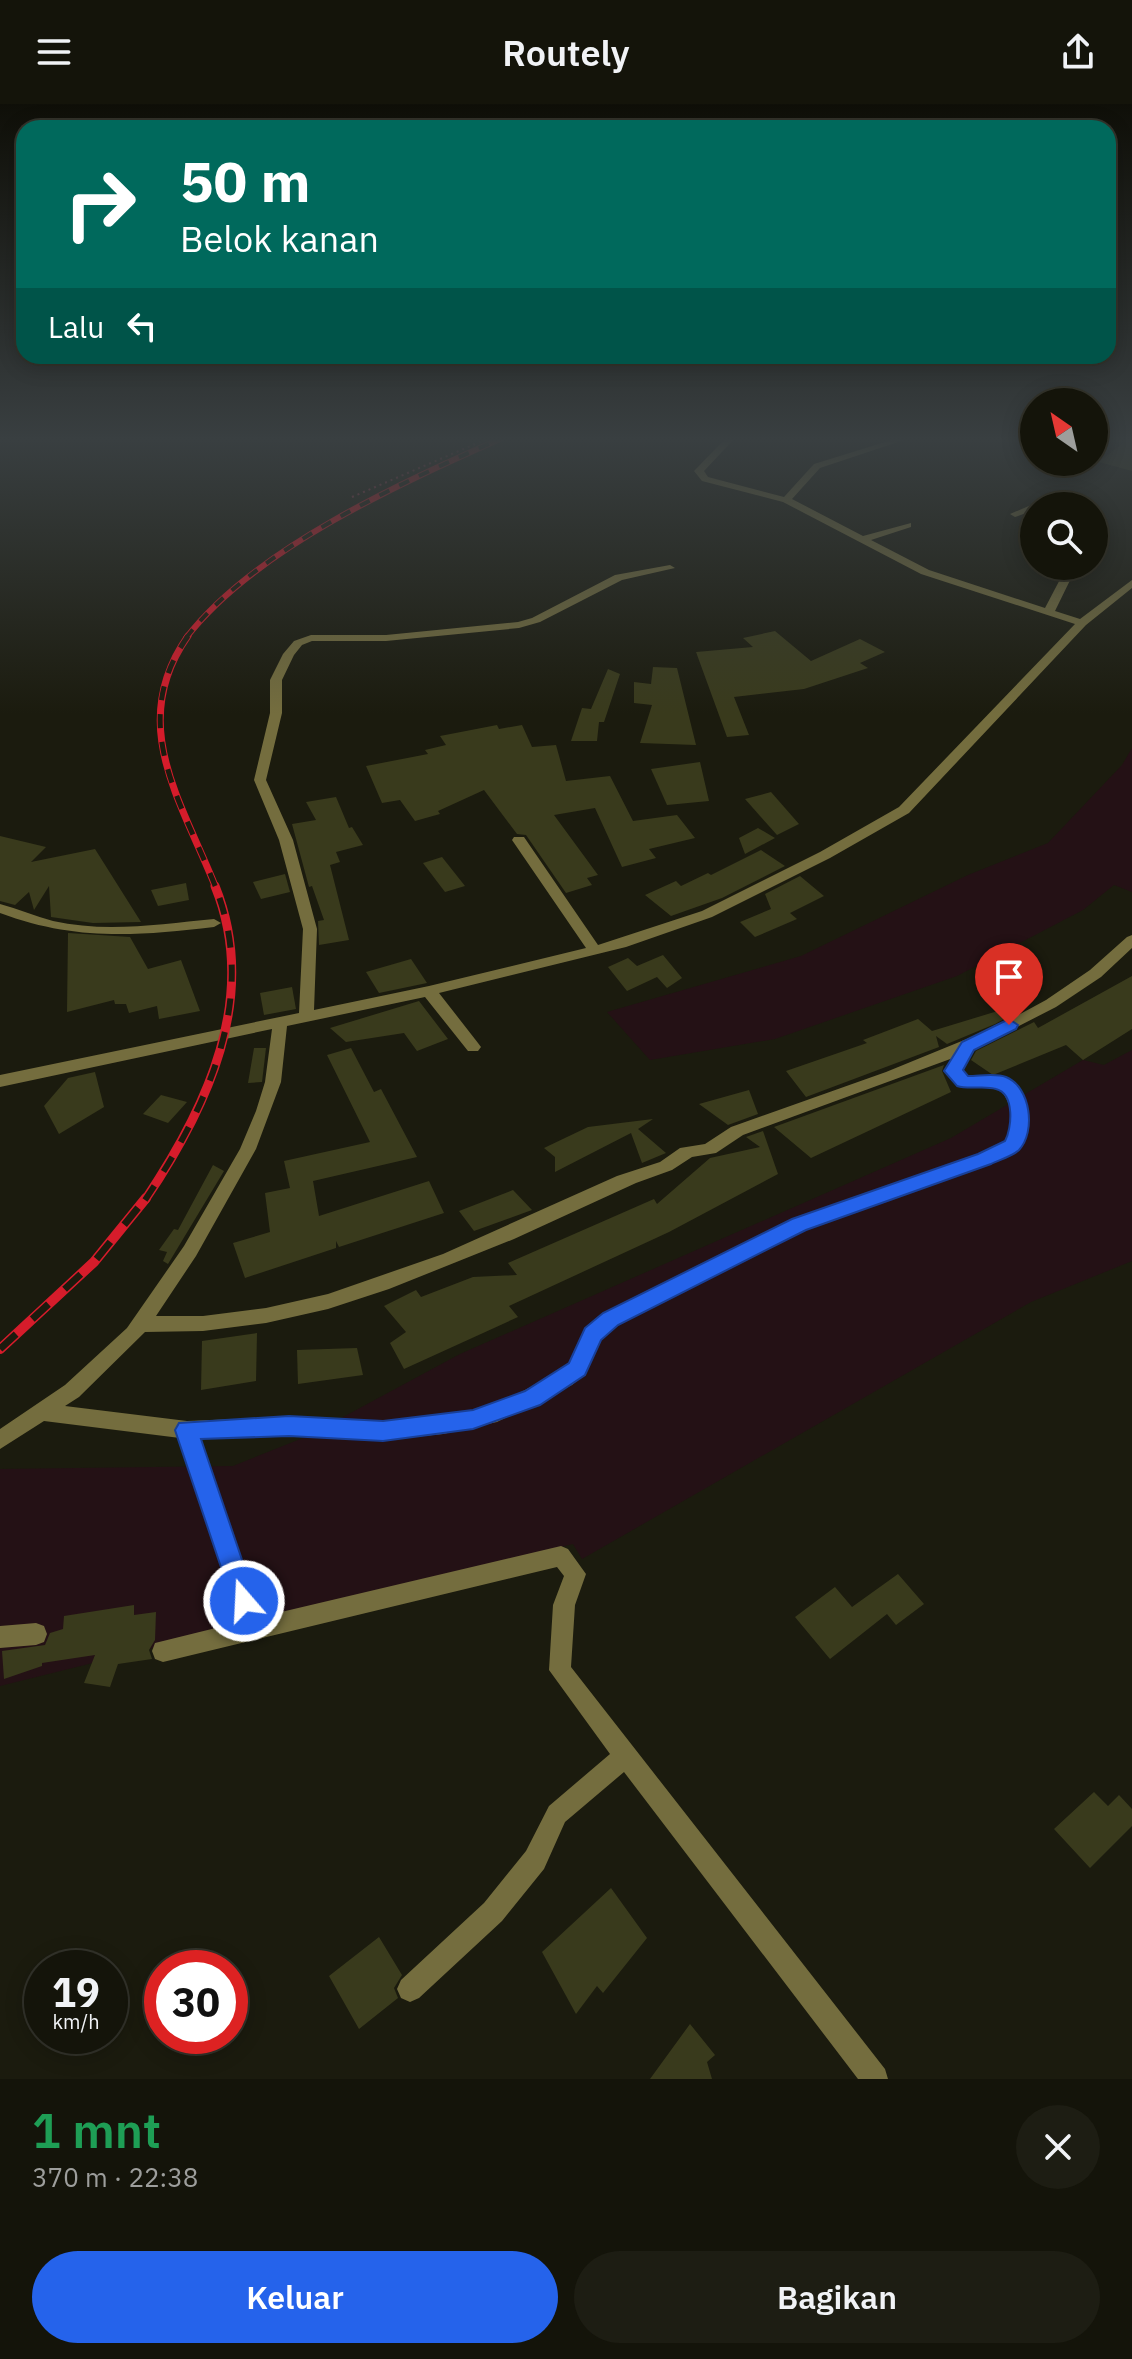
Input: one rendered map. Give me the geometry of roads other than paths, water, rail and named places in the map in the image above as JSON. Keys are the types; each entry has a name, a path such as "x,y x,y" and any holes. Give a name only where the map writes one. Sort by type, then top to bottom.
{"street":[{"path":"842,530 958,585 1082,623"},
{"path":"860,540 891,530"},
{"path":"306,1018 310,929 286,840 260,780 276,713 276,680 289,654 298,643 311,638 386,638 519,625 536,620 619,577 670,568"},
{"path":"1048,613 1065,580"},
{"path":"0,1081 429,991 595,951 707,914 838,849 904,810 1082,623 1132,583"},
{"path":"519,840 595,951"},
{"path":"0,908 43,926 109,934 214,923"},
{"path":"140,1324 180,1326 236,1320 385,1282 511,1235 626,1179 679,1159 687,1152 709,1150 737,1131 968,1046 1079,985 1114,960 1132,940"},
{"path":"429,991 473,1047"},
{"path":"0,1440 72,1391 140,1324 190,1251 248,1149 273,1082 280,1024"},
{"path":"41,1412 187,1430 289,1426 383,1431 473,1420 532,1398 577,1369 593,1334 610,1319 799,1224 984,1159 1012,1146 1017,1136 1020,1114 1014,1092 1003,1083 964,1082 953,1071 968,1046"},
{"path":"187,1430 253,1629"},
{"path":"163,1651 561,1556 575,1574 564,1605 560,1670 875,2079"},
{"path":"0,1637 36,1634"},
{"path":"410,1989 493,1912 535,1860 557,1814 624,1757"}],"railway":[{"path":"186,638 215,606 250,576 318,530"},
{"path":"188,636 170,669 161,700 161,732 166,763 176,794 216,888"},
{"path":"145,1200 168,1165 206,1089 220,1050 229,1010 232,969 227,928 215,886"},
{"path":"0,1349 94,1262 146,1198"}]}
